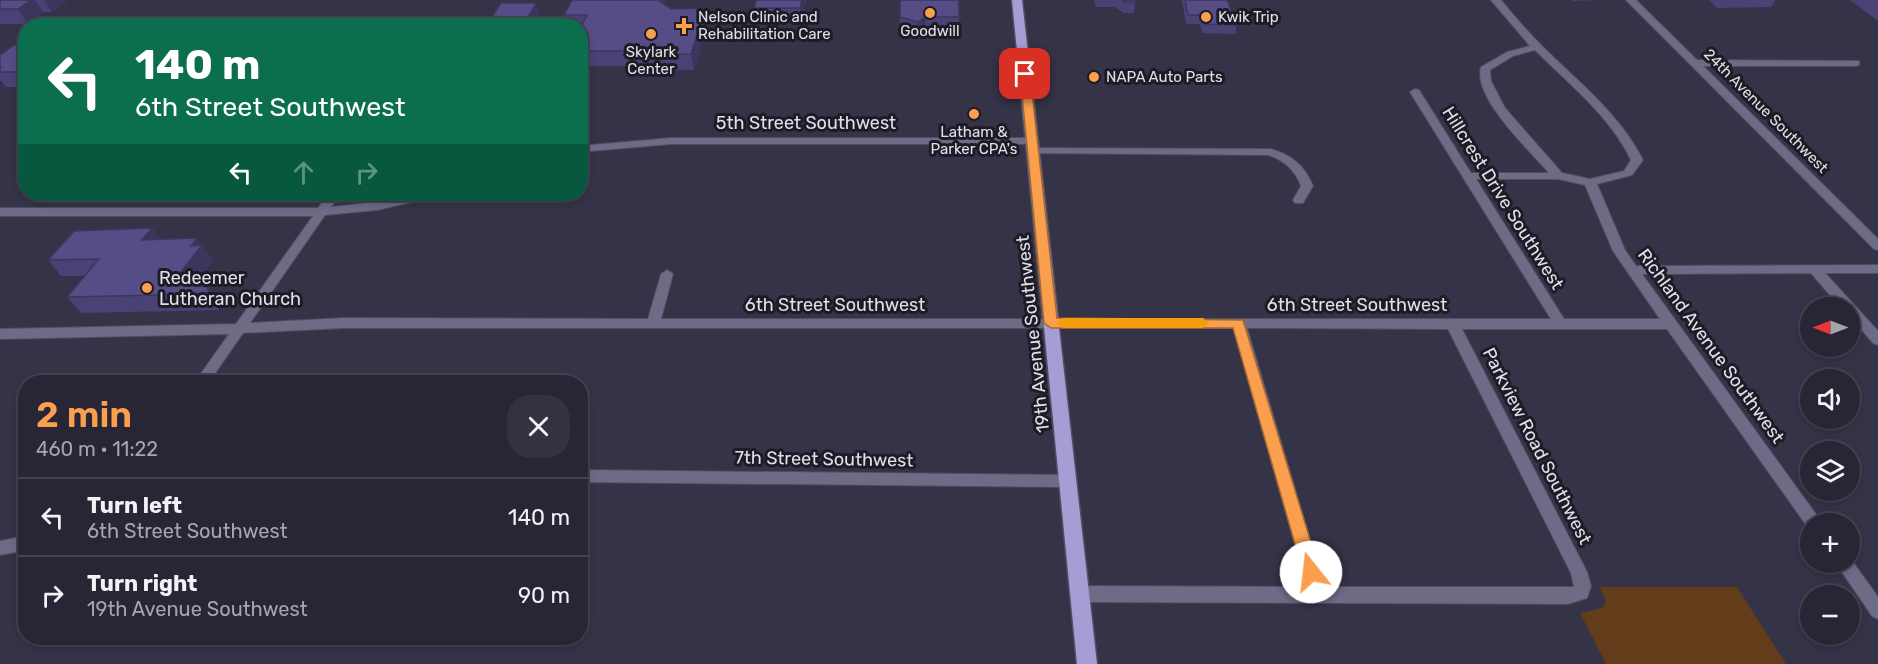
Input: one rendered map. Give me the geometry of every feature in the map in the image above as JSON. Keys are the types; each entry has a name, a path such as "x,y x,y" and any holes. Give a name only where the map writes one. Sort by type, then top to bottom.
{"main road":[{"name":"19th Avenue Southwest","path":"1017,0 1087,664"}],"street":[{"path":"1467,176 1558,176 1590,182 1628,173 1637,160 1633,150 1496,0"},
{"name":"24th Avenue Southwest","path":"1631,0 1878,246"},
{"path":"1537,47 1494,62 1485,69 1484,76 1494,100 1558,176"},
{"path":"1695,63 1855,63"},
{"name":"Hillcrest Drive Southwest","path":"1416,92 1560,322"},
{"name":"5th Street Southwest","path":"588,148 671,141 1270,152 1288,159 1305,179 1307,189 1299,200"},
{"name":"Richland Avenue Southwest","path":"1590,182 1609,228 1632,270 1807,513"},
{"path":"207,375 329,201"},
{"path":"0,212 322,212 377,206 399,201"},
{"path":"1814,269 1839,297"},
{"path":"1632,270 1878,269"},
{"path":"653,323 668,274"},
{"path":"1860,320 1878,340"},
{"name":"6th Street Southwest","path":"0,333 150,332 344,323 1560,322 1671,324"},
{"path":"1079,594 1318,595 1239,323"},
{"name":"Parkview Road Southwest","path":"1318,595 1568,596 1583,589 1579,572 1452,323"},
{"name":"7th Street Southwest","path":"588,476 1068,481"},
{"path":"2,550 18,545"},
{"path":"1851,573 1878,610"}],"shaded area":[{"path":"1600,587 1737,587 1786,664 1606,664 1580,613 1602,608 1606,602"}],"building":[{"path":"0,0 31,0 18,9 0,9"},
{"name":"Skylark Center","path":"572,0 658,0 671,9 706,8 691,54 623,55 625,51 588,51 587,15 564,15"},
{"path":"756,0 802,0 800,8 754,8"},
{"path":"900,0 959,0 959,17 925,17 918,22 900,17"},
{"path":"1122,0 1135,0 1136,2 1125,2"},
{"path":"1185,0 1227,0 1237,25 1204,24 1201,15 1188,15"},
{"path":"501,3 536,3 528,18 491,18"},
{"path":"18,45 18,72 0,72 0,55"},
{"path":"152,228 142,240 197,238 191,246 202,245 172,283 208,287 208,294 67,297 99,259 48,260 74,231"}],"slow traffic":[{"path":"1063,323 1203,323"}],"place":[{"name":"Goodwill","path":"930,13"},
{"name":"Kwik Trip","path":"1206,17"},
{"name":"Nelson Clinic and Rehabilitation Care","path":"684,26"},
{"name":"Skylark Center","path":"651,34"},
{"name":"NAPA Auto Parts","path":"1094,77"},
{"name":"Latham & Parker CPA's","path":"974,114"},
{"name":"Redeemer Lutheran Church","path":"147,288"}],"route":[{"path":"1025,74 1051,323 1239,323 1311,572"}]}
